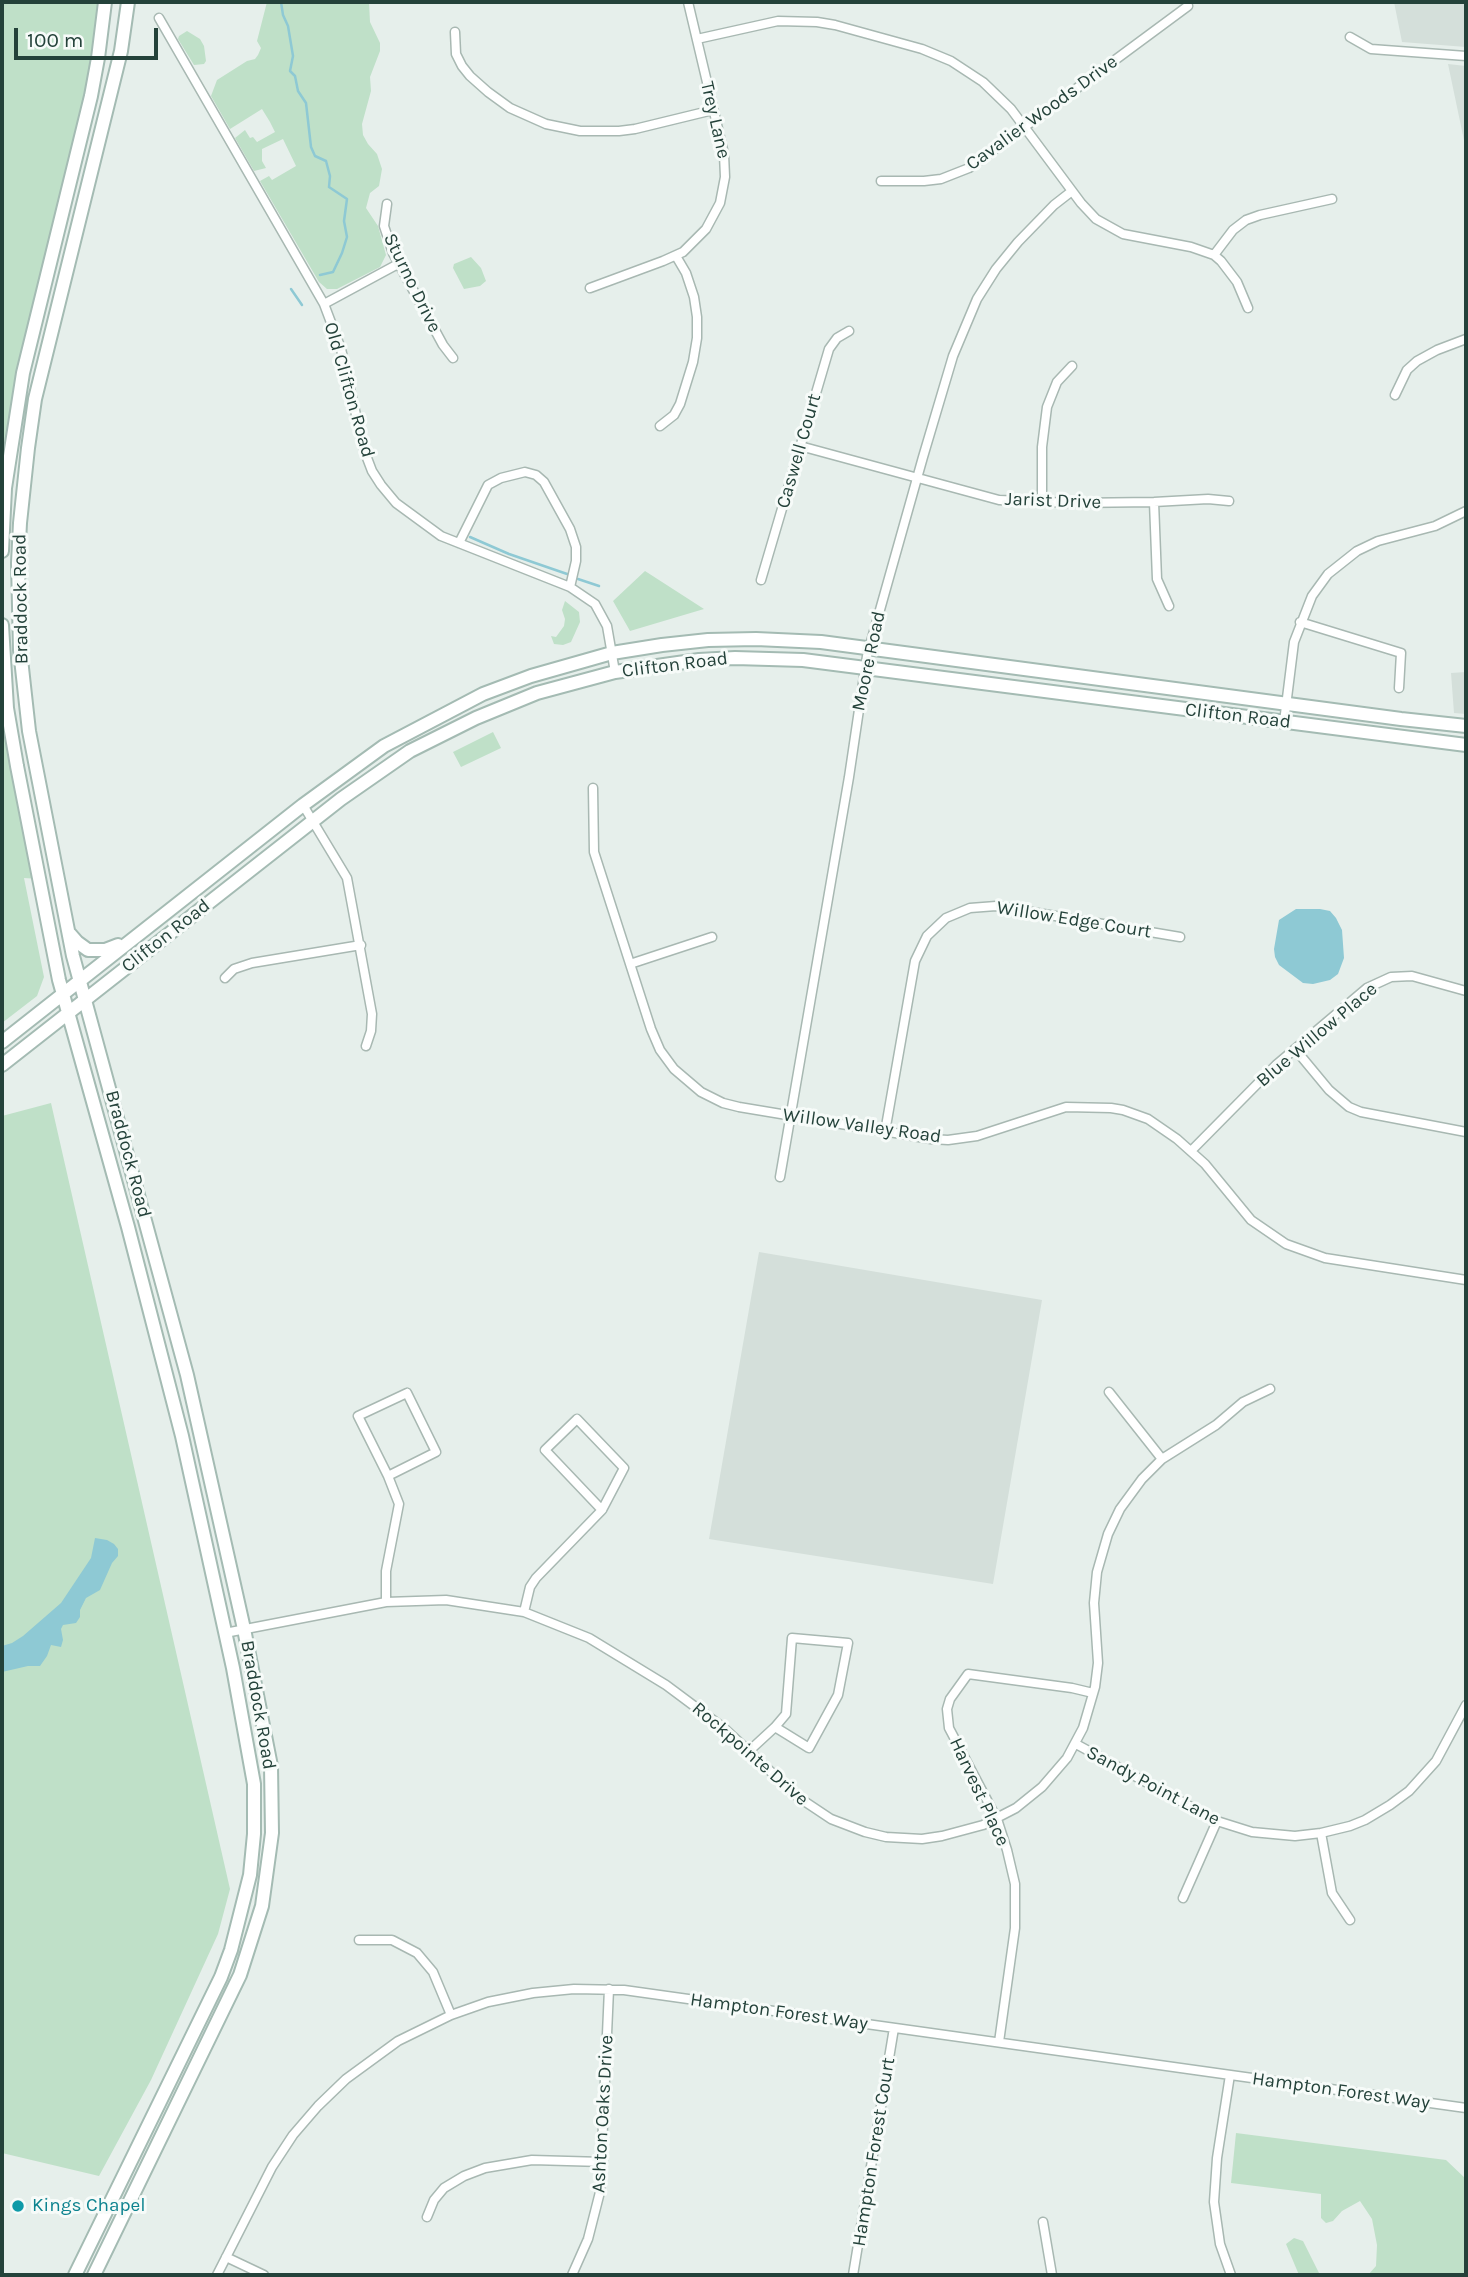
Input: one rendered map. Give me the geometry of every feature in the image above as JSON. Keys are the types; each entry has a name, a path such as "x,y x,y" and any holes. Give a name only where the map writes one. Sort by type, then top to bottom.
{"main road":[{"name":"Braddock Road","path":"2,551 5,488 23,373 91,96 99,58 105,2"},
{"name":"Braddock Road","path":"94,2275 240,1975 262,1906 272,1833 271,1766 244,1629 187,1375 68,931 37,777 24,693 18,609 20,523 35,399 121,51 128,2"},
{"name":"Braddock Road","path":"2,625 7,708 16,766 63,995 128,1227 182,1436 225,1633 254,1784 254,1834 245,1899 220,1977 75,2275"},
{"name":"Clifton Road","path":"2,1042 303,805 384,746 483,694 531,676 612,653 662,645 756,639 821,642 1466,726"},
{"name":"Clifton Road","path":"2,1065 341,799 410,751 476,718 537,693 615,672 663,664 735,658 803,660 1466,745"},
{"path":"68,931 77,942 92,951 105,950 134,938"}],"street":[{"name":"Trey Lane","path":"590,288 676,256 690,247 706,229 723,193 726,177 724,154 688,2"},
{"name":"Cavalier Woods Drive","path":"881,181 924,181 955,174 981,161 1188,6"},
{"name":"Old Clifton Road","path":"159,18 324,304 341,349 356,423 372,471 396,503 441,536 570,587 595,604 607,626 615,672"},
{"path":"696,39 778,22 806,21 835,25 922,49 951,61 999,96 1096,219 1115,231 1192,247 1214,255 1237,282 1248,308"},
{"path":"455,32 456,54 470,76 510,108 546,124 580,131 619,131 713,110"},
{"path":"1350,37 1371,48 1466,56"},
{"name":"Moore Road","path":"780,1177 849,777 865,666 953,356 977,299 996,269 1054,205 1072,191"},
{"path":"1214,255 1233,230 1247,220 1332,199"},
{"name":"Sturno Drive","path":"387,204 384,226 398,264 453,358"},
{"path":"660,426 674,415 682,400 697,338 694,297 686,273 676,256"},
{"path":"324,304 398,264"},
{"name":"Caswell Court","path":"761,580 829,349 837,338 849,331"},
{"path":"1395,395 1407,370 1417,361 1466,339"},
{"path":"1042,502 1042,447 1047,407 1058,382 1072,366"},
{"name":"Jarist Drive","path":"800,446 999,500 1229,501"},
{"path":"459,543 488,485 501,478 524,472 536,475 544,482 570,529 576,547 570,587"},
{"path":"1154,502 1157,579 1169,606"},
{"path":"1284,722 1294,642 1312,596 1328,575 1357,551 1378,541 1435,526 1466,511"},
{"path":"1300,622 1401,653 1399,688"},
{"name":"Willow Valley Road","path":"593,788 594,852 654,1039 666,1060 701,1092 723,1102 790,1116 931,1139 963,1139 990,1133 1056,1109 1077,1106 1111,1108 1147,1119 1166,1130 1221,1182 1251,1220 1286,1244 1325,1258 1466,1280"},
{"path":"303,805 347,878 372,1014 371,1031 366,1046"},
{"name":"Willow Edge Court","path":"885,1132 915,961 928,936 946,918 970,908 996,906 1180,937"},
{"path":"630,964 712,937"},
{"path":"225,978 234,969 252,963 361,945"},
{"name":"Blue Willow Place","path":"1191,1151 1295,1049 1367,988 1398,976 1412,976 1466,991"},
{"path":"1295,1049 1329,1090 1361,1112 1466,1132"},
{"name":"Rockpointe Drive","path":"225,1633 386,1602 446,1600 523,1612 567,1628 613,1651 691,1703 749,1751 798,1797 831,1819 886,1837 922,1839 967,1830 997,1819 1016,1808 1042,1787 1076,1744 1093,1693 1098,1663 1095,1589 1101,1553 1120,1509 1137,1485 1162,1459 1216,1425 1243,1402 1270,1389"},
{"path":"1109,1392 1162,1459"},
{"path":"386,1602 386,1571 399,1504 358,1416 407,1393 436,1452 387,1476"},
{"path":"523,1612 530,1587 536,1578 602,1510 624,1468 578,1419 544,1450 602,1510"},
{"path":"749,1751 786,1714 792,1638 848,1643 838,1695 809,1748 775,1727"},
{"name":"Harvest Place","path":"999,2042 1017,1904 1012,1867 997,1819 949,1728 947,1709 950,1699 968,1674 1093,1693"},
{"name":"Sandy Point Lane","path":"1076,1744 1217,1821 1238,1829 1269,1835 1295,1836 1321,1833 1365,1820 1391,1805 1409,1791 1436,1762 1466,1705"},
{"path":"1183,1898 1217,1821"},
{"path":"1321,1833 1332,1893 1350,1920"},
{"path":"359,1940 392,1940 417,1953 433,1972 451,2015"},
{"name":"Hampton Forest Way","path":"217,2275 272,2167 293,2135 346,2079 379,2053 419,2029 488,2003 533,1993 610,1989 1466,2109"},
{"name":"Ashton Oaks Drive","path":"572,2275 596,2213 603,2162 610,1989"},
{"name":"Hampton Forest Court","path":"853,2275 894,2028"},
{"path":"1230,2075 1217,2158 1214,2202 1220,2244 1231,2275"},
{"path":"427,2217 434,2200 444,2188 485,2168 532,2160 603,2162"},
{"path":"1043,2222 1052,2275"},
{"path":"226,2257 264,2275"}],"shaded area":[{"path":"1394,2 1466,2 1466,47 1402,42"},
{"path":"1448,64 1466,66 1466,150"},
{"path":"1466,672 1466,714 1454,713 1451,673"},
{"path":"759,1252 1042,1300 993,1584 709,1539"}],"green space":[{"path":"2,2 99,2 98,58 14,427 2,563"},
{"path":"267,2 369,2 370,22 380,43 380,51 370,77 371,91 362,124 363,135 377,154 382,169 379,186 370,193 366,208 378,226 386,255 380,267 337,289 327,289 319,282 260,181 269,176 272,180 296,166 283,139 262,149 262,161 266,168 254,171 235,138 245,130 250,138 253,137 257,142 275,132 270,122 262,109 230,129 211,96 217,80 258,55 261,48 257,41"},
{"path":"187,31 200,39 204,46 204,64 194,65 178,39"},
{"path":"471,257 481,268 486,281 480,286 464,289 453,268 454,264"},
{"path":"645,571 704,609 630,631 613,601"},
{"path":"565,601 579,612 580,622 571,642 554,644 551,636 556,637 564,626 562,610"},
{"path":"2,625 3,656 39,879 24,878 44,977 37,996 2,1023"},
{"path":"493,732 501,748 461,767 453,752"},
{"path":"51,1103 230,1889 218,1934 151,2080 99,2176 2,2153 2,1116"},
{"path":"1236,2133 1446,2160 1466,2179 1466,2275 1368,2275 1376,2266 1377,2245 1372,2219 1360,2201 1342,2211 1333,2221 1326,2223 1321,2218 1321,2194 1231,2183"},
{"path":"1294,2238 1303,2241 1320,2275 1299,2275 1286,2244"}],"water":[{"path":"1296,909 1330,911 1342,930 1344,958 1338,974 1330,980 1303,983 1279,965 1275,957 1279,920"},
{"path":"95,1538 114,1544 118,1549 118,1556 100,1590 86,1598 76,1623 63,1625 61,1647 51,1645 40,1666 2,1672 2,1646 23,1636 61,1603 91,1558"}],"waterway":[{"path":"281,2 293,56 290,71 295,76 298,91 306,103 311,147 315,156 326,161 330,176 329,187 347,199 344,221 347,237 342,253 333,272 320,275"},
{"path":"291,289 302,305"},
{"path":"470,537 570,575"},
{"path":"578,579 599,586"}],"place":[{"name":"Kings Chapel","path":"18,2206"}]}
